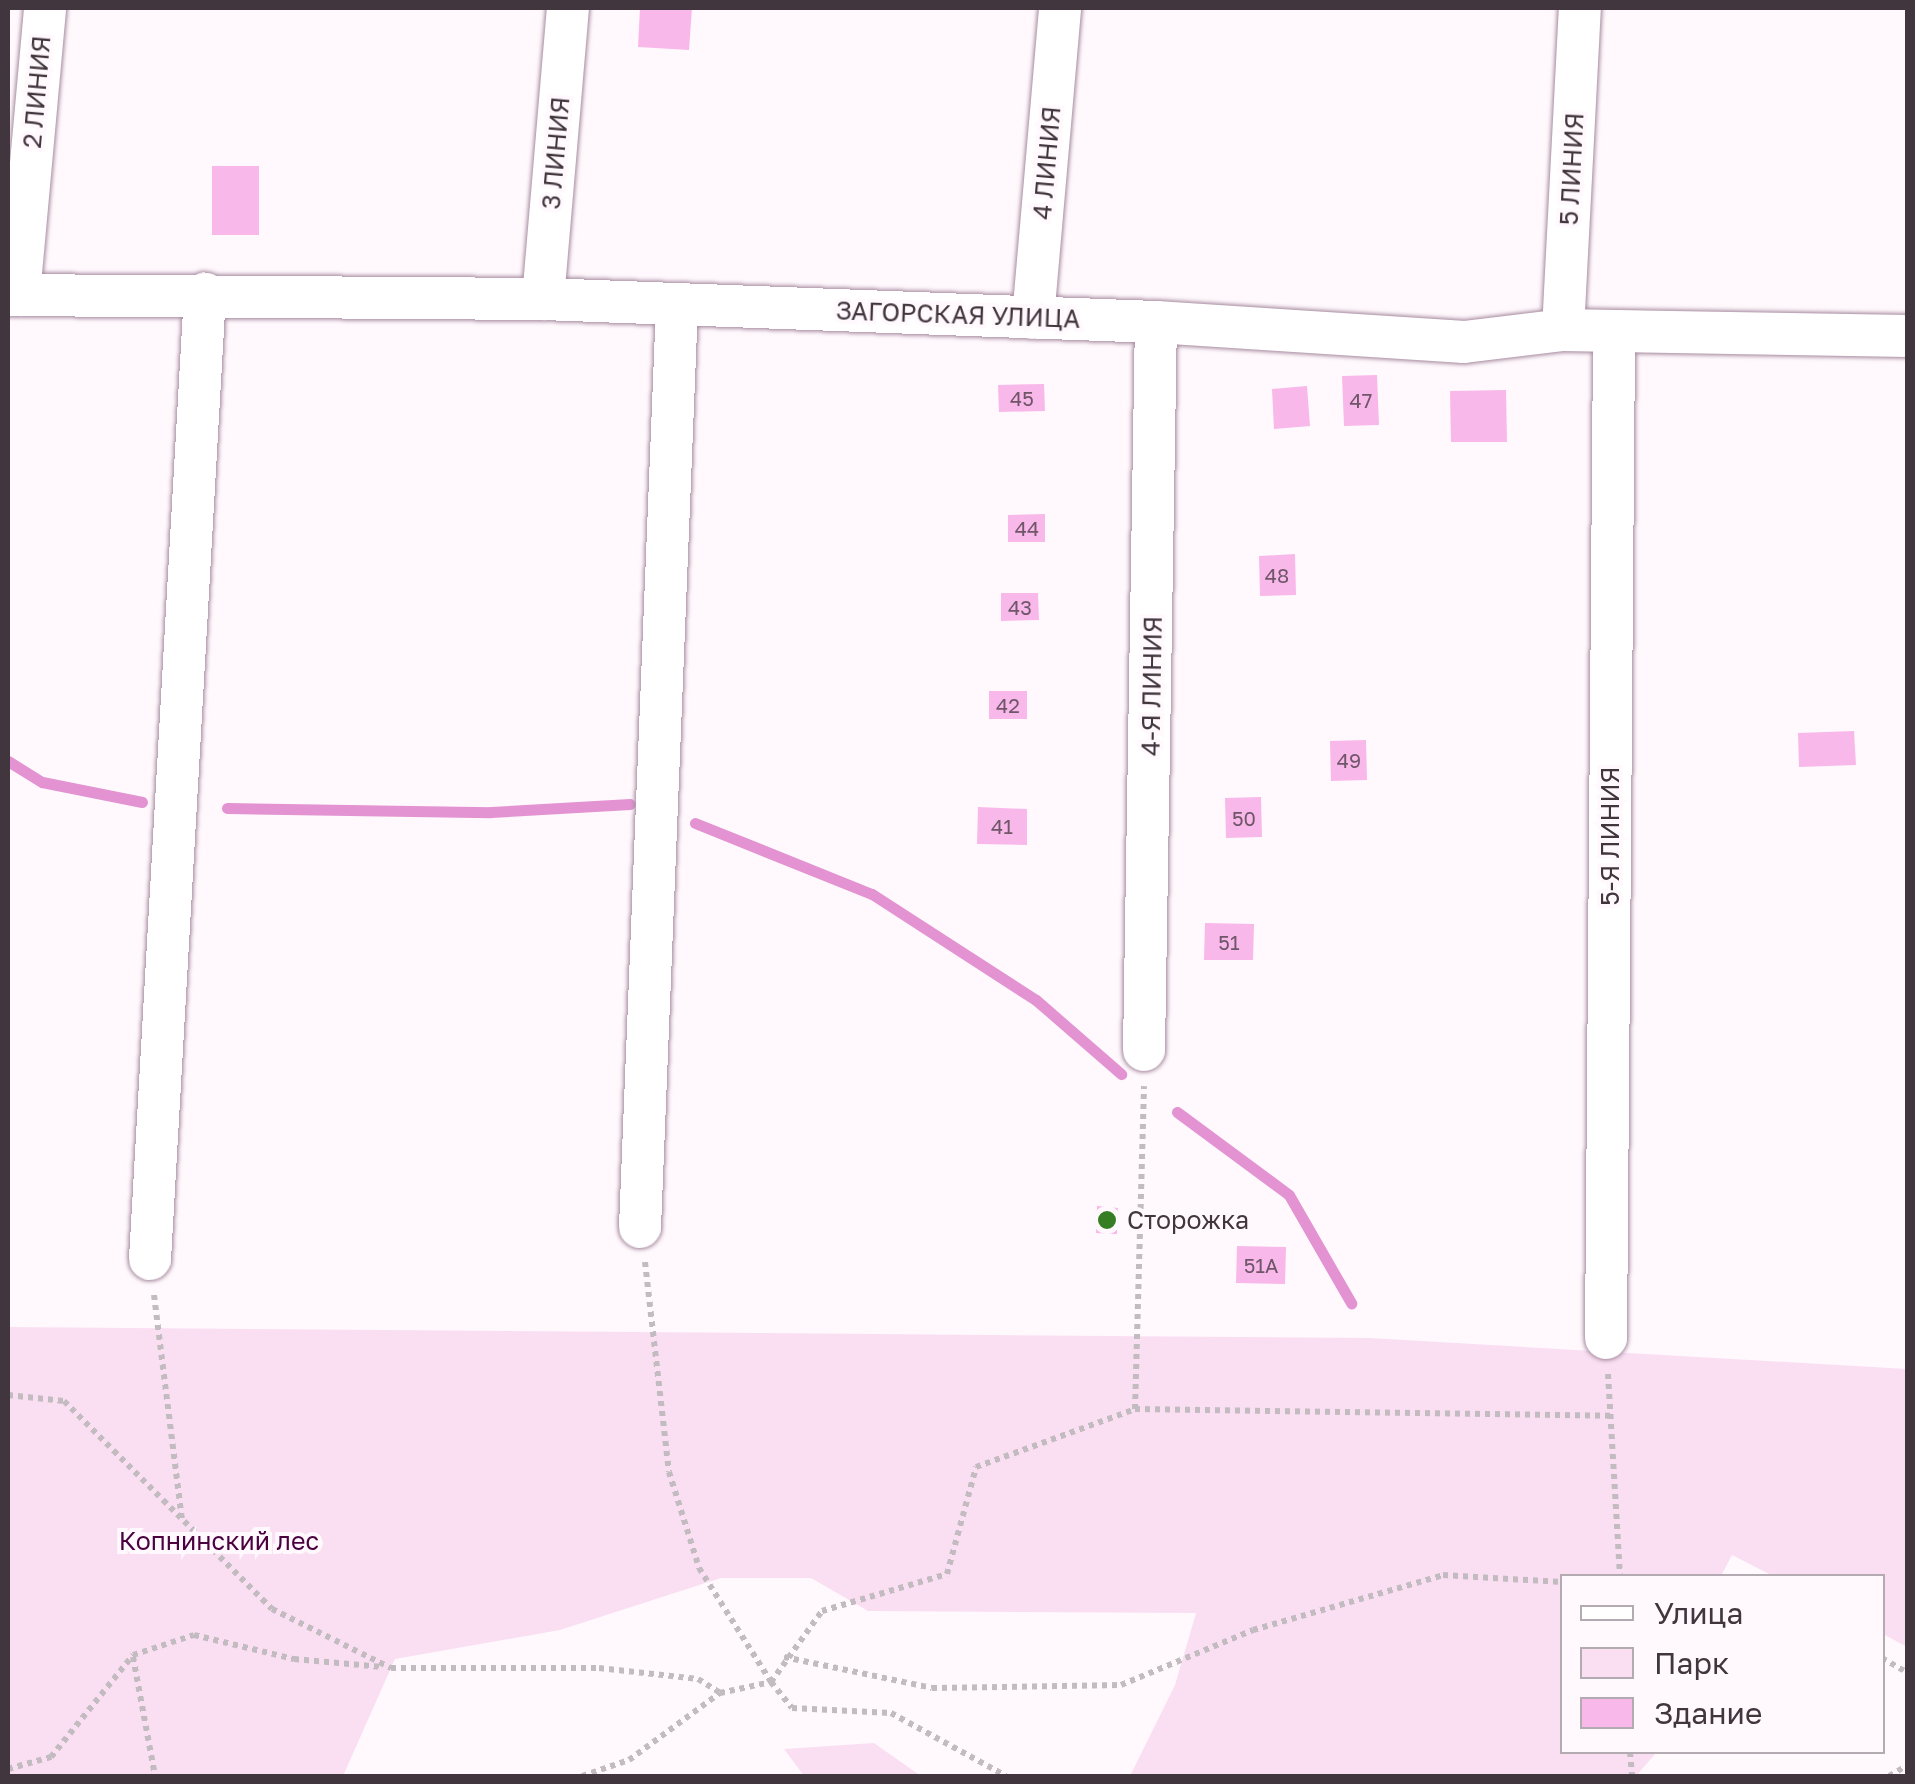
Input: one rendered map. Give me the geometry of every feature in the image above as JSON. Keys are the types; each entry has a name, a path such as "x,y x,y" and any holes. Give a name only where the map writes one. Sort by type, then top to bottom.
{"street":[{"name":"2 ЛИНИЯ","path":"13,295 45,8"},
{"name":"3 ЛИНИЯ","path":"543,299 568,8"},
{"name":"4 ЛИНИЯ","path":"1033,318 1060,8"},
{"name":"5 ЛИНИЯ","path":"1563,330 1580,8"},
{"path":"150,1259 205,294"},
{"name":"ЗАГОРСКАЯ УЛИЦА","path":"13,295 543,299 1156,322 1464,342 1563,330 1614,334 1908,336"},
{"path":"640,1227 677,304"},
{"name":"4-Я ЛИНИЯ","path":"1144,1050 1156,322"},
{"name":"5-Я ЛИНИЯ","path":"1606,1338 1614,334"}],"path":[{"path":"1136,1409 1144,1128"},
{"path":"640,1227 670,1472 699,1568 771,1682 792,1708 891,1713 1006,1776"},
{"path":"150,1259 182,1519"},
{"path":"1606,1338 1620,1574"},
{"path":"8,1395 64,1401 272,1609 391,1668"},
{"path":"582,1776 629,1760 720,1694 771,1682 784,1657 822,1610 947,1574 976,1467 1136,1409 1611,1416"},
{"path":"784,1657 932,1688 1121,1685 1254,1630 1442,1575 1560,1582"},
{"path":"8,1768 51,1757 133,1656 194,1635 294,1659 391,1668 599,1668 698,1679 720,1694"},
{"path":"133,1656 154,1776"},
{"path":"1885,1660 1908,1673"},
{"path":"1889,1776 1908,1765"}],"green space":[{"name":"Копнинский лес","path":"8,1327 1369,1338 1907,1369 1907,1647 1885,1635 1885,1574 1769,1574 1732,1555 1722,1574 1560,1574 1560,1754 1655,1754 1636,1776 1130,1776 1175,1685 1196,1613 868,1611 811,1578 721,1578 560,1630 395,1659 343,1776 8,1776"},
{"path":"874,1743 921,1776 804,1776 784,1749"}],"building":[{"path":"640,8 692,8 689,50 638,47"},
{"path":"212,166 259,166 259,235 212,235"},
{"path":"1377,375 1379,425 1344,426 1342,376"},
{"path":"1044,384 1045,411 999,412 998,385"},
{"path":"1307,386 1310,426 1274,429 1272,389"},
{"path":"1506,390 1507,442 1451,442 1450,391"},
{"path":"1045,514 1045,542 1008,542 1008,515"},
{"path":"1295,554 1296,595 1260,596 1259,556"},
{"path":"1001,593 1038,593 1039,620 1001,621"},
{"path":"989,691 1027,691 1027,719 989,719"},
{"path":"1854,731 1856,765 1799,767 1798,733"},
{"path":"1366,740 1367,780 1331,781 1330,741"},
{"path":"1261,797 1262,837 1226,838 1225,798"},
{"path":"978,807 1027,809 1027,845 977,844"},
{"path":"1205,923 1254,924 1253,960 1204,960"},
{"name":"Сторожка","path":"1097,1206 1118,1208 1117,1234 1096,1233"},
{"path":"1237,1246 1286,1247 1285,1284 1236,1283"}],"waterway":[{"path":"8,761 42,782 142,802"},
{"path":"227,808 491,812 630,804"},
{"path":"695,823 872,894 1036,1000 1121,1074"},
{"path":"1177,1112 1289,1195 1351,1303"}],"place":[{"name":"Сторожка","path":"1107,1220"}]}
